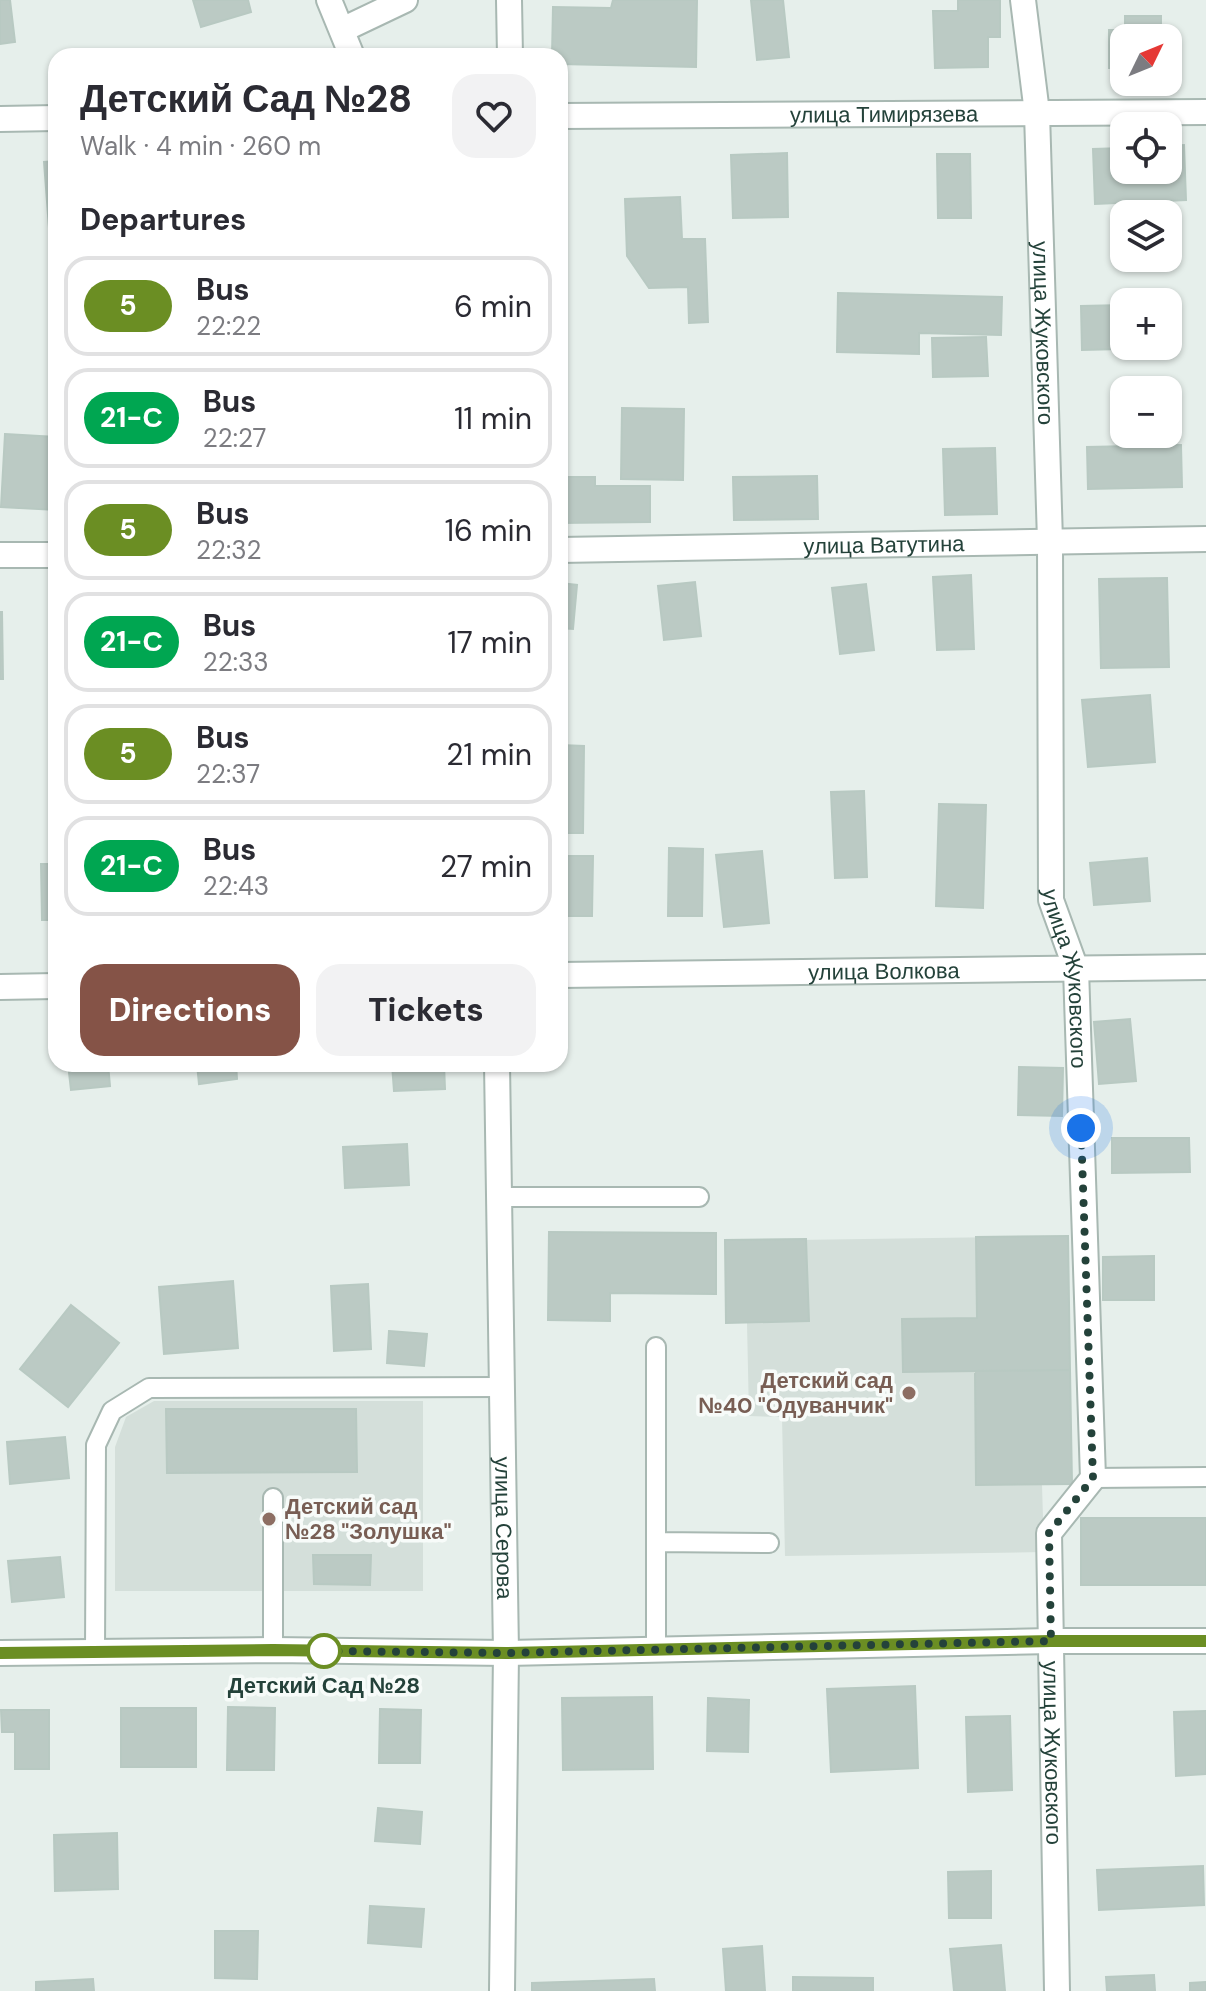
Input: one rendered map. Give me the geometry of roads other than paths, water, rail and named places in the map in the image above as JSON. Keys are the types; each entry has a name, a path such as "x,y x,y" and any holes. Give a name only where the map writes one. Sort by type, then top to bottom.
{"street":[{"path":"329,0 349,48"},
{"path":"342,30 405,0"},
{"path":"509,0 510,48"},
{"name":"улица Жуковского","path":"1023,0 1037,113 1050,541 1051,900 1076,969 1093,1478 1049,1533 1057,1991"},
{"name":"улица Тимирязева","path":"568,116 1206,112"},
{"path":"0,119 48,118"},
{"name":"улица Ватутина","path":"568,550 1206,539"},
{"path":"0,555 48,555"},
{"name":"улица Волкова","path":"568,975 1206,967"},
{"path":"0,987 48,986"},
{"name":"улица Серова","path":"497,1072 506,1653 502,1991"},
{"path":"0,1653 273,1650 506,1653 1051,1641 1206,1641"}],"lane":[{"path":"499,1197 699,1197"},
{"path":"656,1347 656,1650"},
{"path":"95,1652 96,1445 112,1411 149,1388 502,1387"},
{"path":"1093,1478 1206,1477"},
{"path":"273,1498 273,1650"},
{"path":"656,1542 769,1543"}],"place":[{"name":"Детский сад №40 \"Одуванчик\"","path":"909,1393"},
{"name":"Детский сад №28 \"Золушка\"","path":"269,1519"},
{"name":"Детский Сад №28","path":"324,1651"}]}
